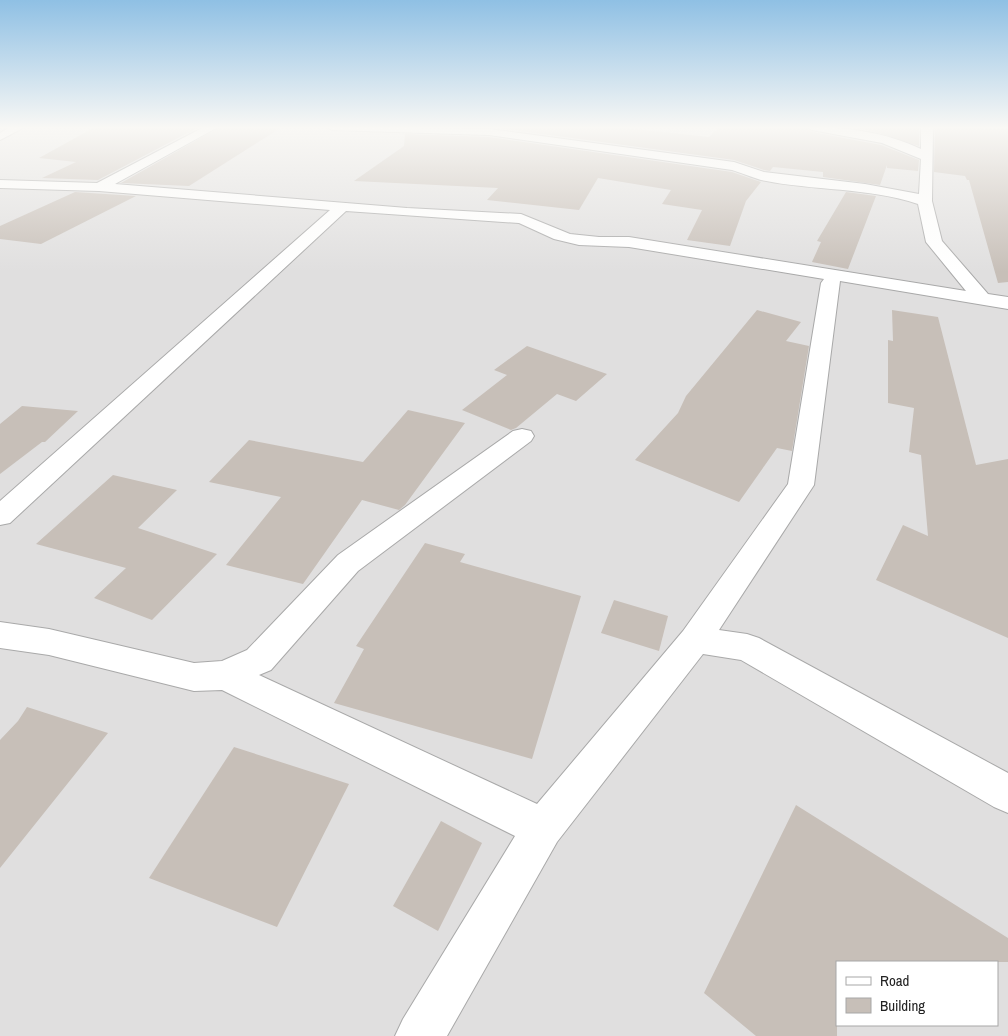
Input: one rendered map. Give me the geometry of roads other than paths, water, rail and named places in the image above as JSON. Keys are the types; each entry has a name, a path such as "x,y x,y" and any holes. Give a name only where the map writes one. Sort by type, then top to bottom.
{"street":[{"path":"99,187 121,175"},
{"path":"760,175 883,190 908,194 925,201"},
{"path":"926,175 925,201 934,242 982,299"},
{"path":"4,190 23,186 99,187 342,207 521,219 538,224 549,232 587,242 629,242 1008,303"},
{"path":"0,516 342,207"},
{"path":"420,1036 543,828 696,640 801,485 830,283 836,275"},
{"path":"0,635 50,642 194,677 225,675 260,660 348,563 522,436"},
{"path":"696,640 747,647 1008,794"},
{"path":"225,675 543,828"}]}
